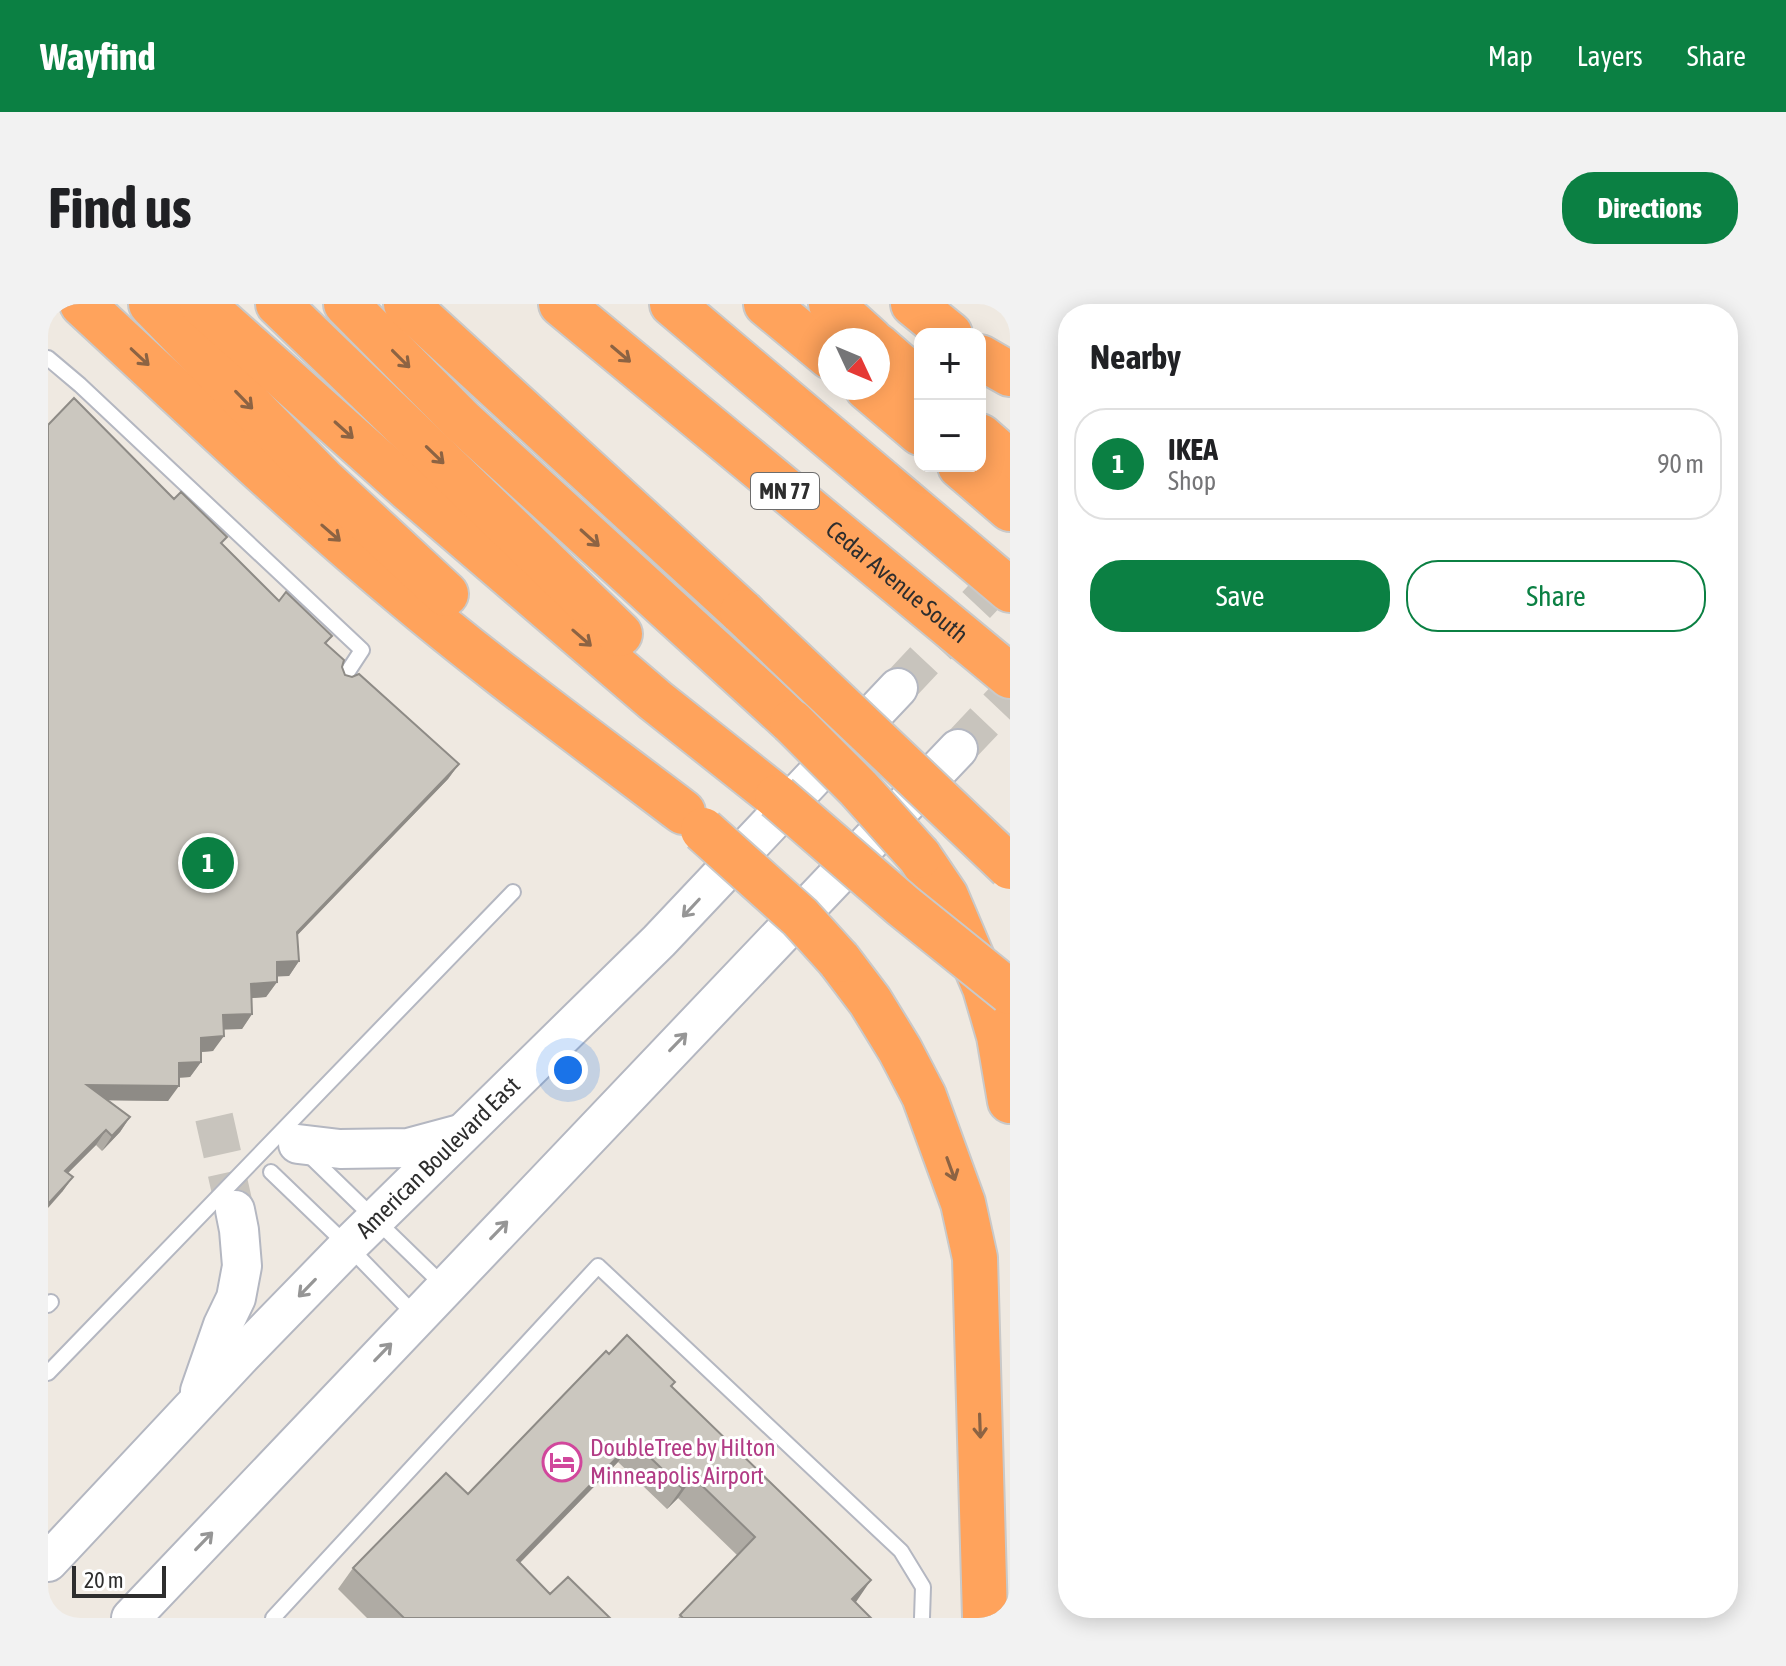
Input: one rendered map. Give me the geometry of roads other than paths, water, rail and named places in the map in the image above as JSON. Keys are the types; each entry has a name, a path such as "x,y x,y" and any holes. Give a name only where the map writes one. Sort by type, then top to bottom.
{"highway":[{"path":"82,304 297,503 398,591 693,821"},
{"path":"151,304 323,480 800,917 839,960 870,1001 924,1096 963,1203 975,1258 985,1618"},
{"path":"202,304 410,490 664,693"},
{"path":"278,304 664,693 777,797 903,906 1010,992"},
{"path":"346,304 462,421 792,722 858,788 919,856 946,896 985,988 999,1036 1010,1101"},
{"path":"406,304 742,612 1010,867"},
{"name":"Cedar Avenue South","path":"561,304 1010,676"},
{"name":"MN 77","path":"672,304 1010,590"},
{"path":"766,304 818,347"},
{"path":"831,304 858,328"},
{"path":"913,304 943,328"},
{"path":"890,357 914,378"},
{"path":"986,360 1010,374"},
{"path":"881,400 914,428"},
{"path":"986,441 1010,462"},
{"path":"967,472 1010,509"},
{"path":"903,906 1010,1025"}],"main road":[{"name":"American Boulevard East","path":"48,1562 348,1246 659,941 898,688"},
{"path":"131,1618 958,749"},
{"path":"298,1144 340,1149 408,1148 463,1134"},
{"path":"196,1404 223,1325 236,1298 242,1266 235,1210"}],"lane":[{"path":"48,358 362,650 341,682"},
{"path":"48,1373 513,892"},
{"path":"298,1144 445,1287"},
{"path":"271,1172 417,1316"},
{"path":"273,1618 598,1266 901,1551 923,1587 922,1618"}],"tunnel":[{"path":"898,688 1010,569"},
{"path":"958,749 1010,694"},
{"path":"214,1117 235,1210"}],"place":[{"name":"IKEA","path":"208,863"},
{"name":"DoubleTree by Hilton Minneapolis Airport","path":"562,1462"}]}
